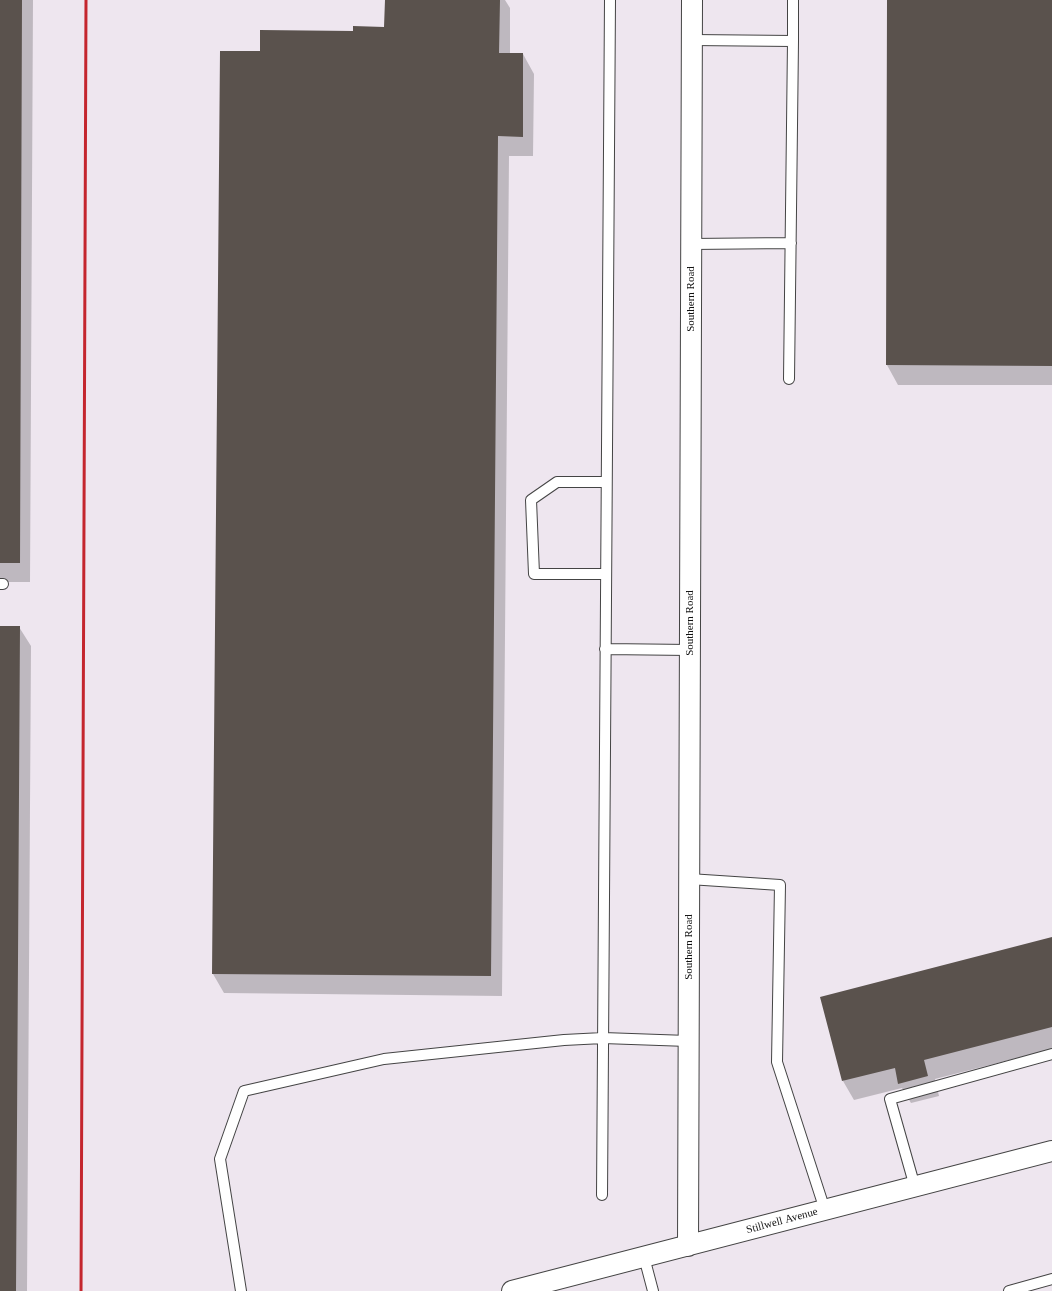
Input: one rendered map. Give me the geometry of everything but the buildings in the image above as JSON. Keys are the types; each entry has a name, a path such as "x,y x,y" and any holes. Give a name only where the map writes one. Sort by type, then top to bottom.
{"street":[{"name":"Southern Road","path":"688,1246 692,0"},
{"name":"Stillwell Avenue","path":"512,1291 532,1288 644,1257 1052,1151"}],"lane":[{"path":"602,1195 610,0"},
{"path":"789,379 793,0"},
{"path":"692,40 793,41"},
{"path":"691,244 791,243"},
{"path":"606,482 557,482 531,500 534,574 606,574"},
{"path":"606,649 690,650"},
{"path":"689,880 780,885 777,1062 825,1210"},
{"path":"241,1291 220,1159 244,1091 384,1059 564,1040 603,1038 688,1041"},
{"path":"915,1187 890,1099 1052,1054"},
{"path":"644,1257 653,1291"},
{"path":"1009,1291 1052,1279"}],"shaded area":[{"path":"0,0 1052,0 1052,1291 0,1291"}],"railway":[{"path":"81,1291 86,0"}]}
